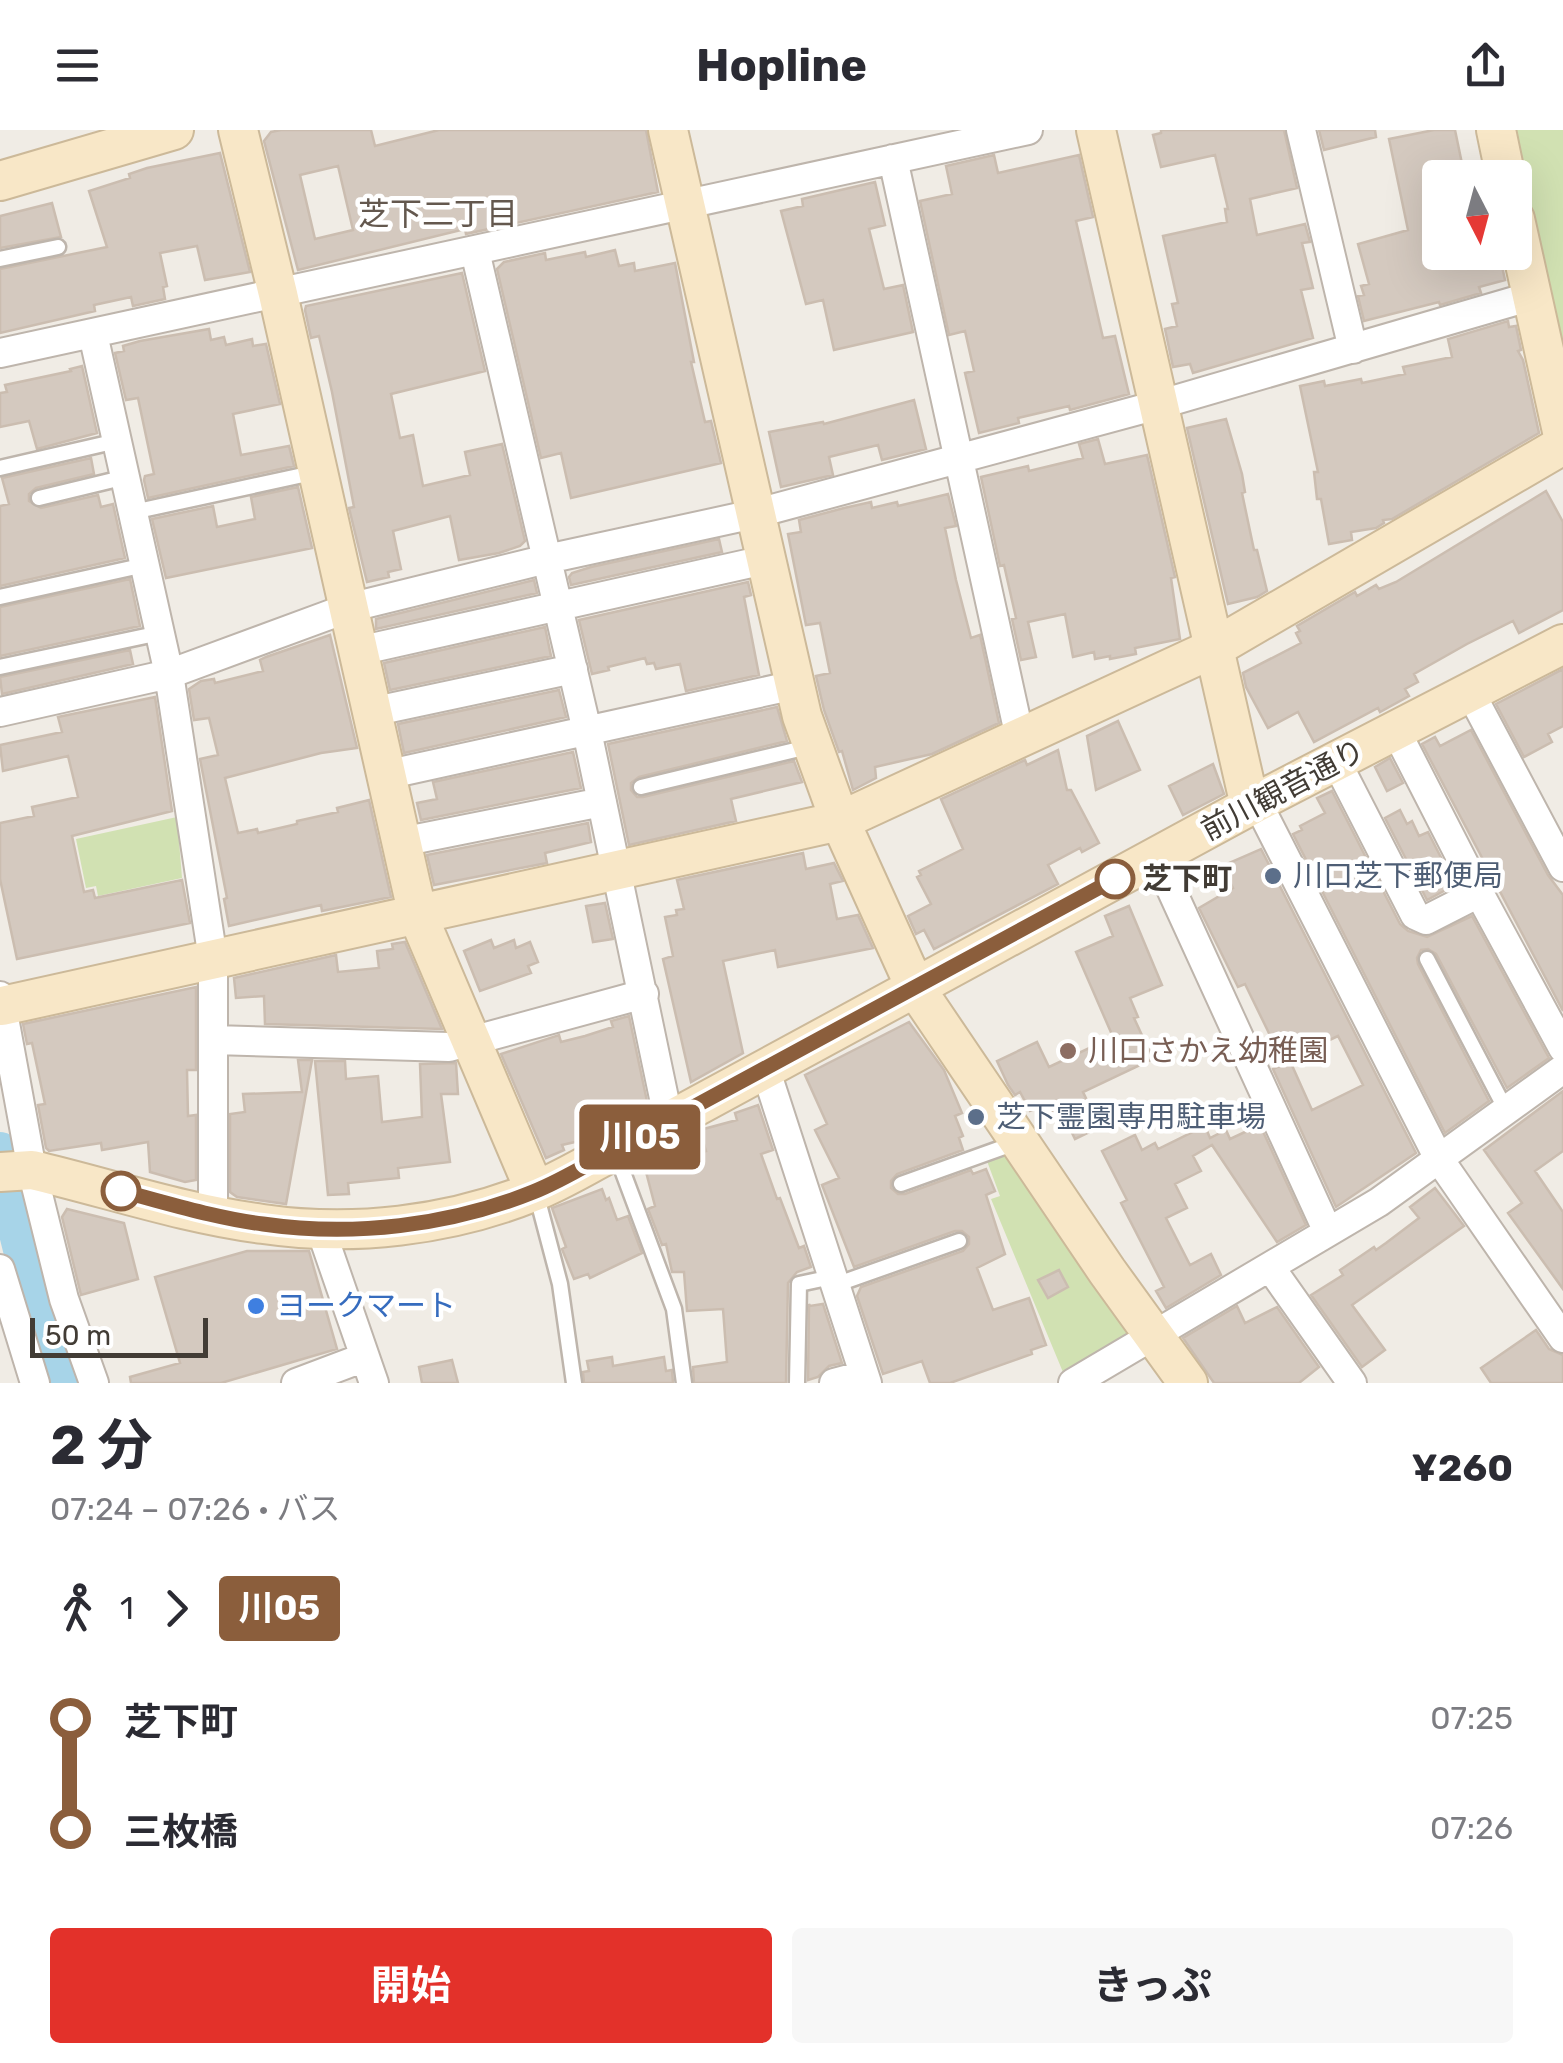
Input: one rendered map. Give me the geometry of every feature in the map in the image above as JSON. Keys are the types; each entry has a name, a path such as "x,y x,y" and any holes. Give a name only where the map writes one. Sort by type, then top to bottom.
{"street":[{"path":"0,181 174,130"},
{"path":"238,130 418,916 536,1192"},
{"path":"668,130 795,685 840,821 916,989 1188,1383"},
{"path":"0,353 1028,130"},
{"path":"1096,130 1214,648 1254,804 1439,1159 1558,1322"},
{"path":"1301,130 1352,348"},
{"path":"1496,130 1502,160"},
{"path":"893,159 1020,738"},
{"path":"475,251 587,731 669,1122"},
{"path":"1526,270 1563,436"},
{"path":"0,712 170,674 348,608 754,514 1161,404 1532,296"},
{"path":"93,334 170,674 213,958 214,1214"},
{"path":"94,1383 18,1171 1,1001 418,916 840,821 1214,648 1563,445"},
{"path":"358,651 766,560"},
{"name":"前川観音通り","path":"18,1171 260,1224 321,1230 396,1226 444,1218 536,1192 1156,856 1563,644"},
{"path":"371,712 572,669"},
{"path":"385,774 795,685"},
{"path":"1470,692 1562,863"},
{"path":"1396,731 1563,1048"},
{"path":"1336,761 1415,915 1426,920 1479,894"},
{"path":"401,842 602,802"},
{"path":"1156,856 1328,1232"},
{"path":"214,1040 450,1047 644,994"},
{"path":"765,1068 866,1379 834,1383"},
{"path":"1080,1381 1152,1334 1328,1232 1439,1159 1563,1069"},
{"path":"296,1383 369,1370 321,1230"},
{"path":"1270,1267 1352,1383"},
{"path":"0,1270 35,1383"}],"lane":[{"path":"0,259 58,247"},
{"path":"0,468 118,442"},
{"path":"133,512 318,472"},
{"path":"39,498 126,477"},
{"path":"0,597 145,565"},
{"path":"0,667 160,633"},
{"path":"641,786 813,746"},
{"path":"1427,959 1506,1110"},
{"path":"901,1184 1019,1142"},
{"path":"614,1150 674,1309 684,1383"},
{"path":"536,1192 560,1284 574,1383"},
{"path":"797,1383 798,1284 834,1281 959,1241"}],"green space":[{"path":"1512,130 1563,130 1563,360 1532,220 1532,160 1519,160"},
{"path":"177,817 182,878 98,896 96,886 86,888 76,839"},
{"path":"1007,1155 1128,1329 1126,1339 1065,1377 991,1199 1000,1196 987,1161"}],"building":[{"path":"371,130 375,146 439,130 646,130 658,192 466,234 465,229 298,270 264,141 271,132","holes":["338,166 353,230 315,239 300,175"]},
{"path":"1161,130 1284,130 1297,188 1250,199 1257,235 1305,224 1310,242 1302,243 1313,288 1301,290 1313,338 1193,373 1190,364 1173,367 1165,329 1177,326 1172,304 1178,303 1163,236 1227,222 1228,209 1215,155 1161,167 1153,135"},
{"path":"1319,130 1375,130 1376,137 1324,150"},
{"path":"1455,130 1461,160 1422,160 1422,270 1503,270 1505,280 1479,287 1481,293 1440,305 1439,302 1364,321 1358,296 1364,295 1361,286 1369,284 1358,244 1408,230 1389,139"},
{"path":"220,153 250,272 205,280 197,246 160,253 167,286 163,287 165,299 133,306 131,297 94,305 95,311 0,333 0,269 107,247 89,191 130,178 129,174 147,168"},
{"path":"994,155 998,173 1079,155 1093,217 1076,221 1103,338 1115,336 1129,394 1070,410 1069,406 1018,418 1019,423 979,433 965,373 974,371 965,331 949,335 920,201 952,194 946,166"},
{"path":"875,182 885,225 869,229 884,289 903,285 913,332 834,350 823,300 806,304 781,211 803,206 802,199"},
{"path":"52,203 61,237 0,248 0,216"},
{"path":"615,250 619,266 634,263 635,271 675,263 691,362 705,422 711,421 721,463 571,498 561,453 541,458 497,269 504,262 545,253 546,260"},
{"path":"462,273 485,371 391,394 400,438 413,435 423,486 470,475 465,452 502,444 525,541 499,553 459,560 450,516 393,531 401,569 388,572 389,577 367,582 349,508 354,507 332,392 319,336 311,338 306,306"},
{"path":"1508,321 1509,327 1516,326 1521,350 1518,351 1539,433 1392,519 1383,520 1376,528 1351,532 1352,540 1329,544 1321,499 1317,499 1314,472 1318,472 1300,386 1361,379 1362,383 1405,374 1403,367 1452,357 1448,339"},
{"path":"209,329 211,340 224,337 226,345 252,339 253,346 266,344 280,404 233,414 241,455 289,446 294,466 148,498 145,476 154,474 138,398 126,400 115,353 140,341"},
{"path":"82,366 97,433 37,449 29,421 0,427 0,393 7,392 5,385"},
{"path":"914,400 926,449 882,460 878,445 829,457 833,475 781,487 769,432 824,424"},
{"path":"1226,419 1242,474 1254,550 1267,591 1228,604 1187,428"},
{"path":"1098,439 1105,464 1147,455 1175,577 1171,578 1180,639 1135,648 1136,654 1110,659 1095,659 1094,652 1073,657 1065,614 1028,622 1036,657 1021,660 1012,619 1016,618 1004,565 1000,566 981,477 1083,458 1079,444"},
{"path":"91,458 94,474 36,488 29,494 29,501 41,508 98,495 101,507 113,504 125,558 0,586 0,506 9,504 2,478"},
{"path":"298,487 312,548 166,578 152,519 213,506 217,527 255,519 251,497"},
{"path":"1546,491 1563,522 1563,610 1519,633 1513,621 1467,644 1414,674 1418,682 1405,689 1409,696 1314,742 1298,712 1268,728 1246,687 1243,673 1301,643 1297,626 1355,592 1357,596 1376,585 1379,589 1396,582"},
{"path":"948,494 956,526 945,528 956,580 971,638 980,635 999,723 932,754 875,767 876,778 853,790 816,676 830,673 820,623 806,625 788,534 801,532 799,520 844,508 871,502 872,508 897,502 898,506"},
{"path":"719,539 722,552 571,585 572,573 591,567"},
{"path":"130,579 140,626 0,656 0,607"},
{"path":"534,580 537,593 376,629 376,619"},
{"path":"748,582 751,595 744,597 759,675 686,691 680,664 656,669 645,658 592,674 579,620"},
{"path":"545,627 551,656 390,690 384,663"},
{"path":"330,635 357,748 321,753 225,778 238,833 257,829 258,833 297,824 369,800 391,897 322,911 321,905 229,926 200,759 218,755 209,718 194,720 189,689 201,681 214,679 215,683 263,671 260,660"},
{"path":"130,650 133,664 2,694 0,677"},
{"path":"1563,669 1563,726 1548,734 1552,742 1524,757 1496,704"},
{"path":"559,690 566,717 404,753 398,724"},
{"path":"155,697 172,811 72,836 84,892 93,890 95,898 182,880 190,923 17,959 0,879 0,823 34,816 32,807 78,797 68,756 3,771 0,745 62,732 58,717"},
{"path":"777,707 787,741 639,777 631,783 631,790 637,797 643,797 794,761 802,782 731,799 736,821 629,845 608,744"},
{"path":"1118,721 1140,770 1096,790 1087,736"},
{"path":"1471,730 1548,875 1563,895 1563,1011 1422,744 1435,737 1440,746"},
{"path":"1058,750 1067,790 1071,790 1099,843 1048,865 1058,884 934,949 924,930 916,934 908,916 931,904 917,877 921,875 919,871 963,849 941,799 1025,760 1027,765"},
{"path":"573,752 581,788 421,820 417,803 437,799 433,782"},
{"path":"1390,758 1403,783 1387,791 1375,767"},
{"path":"1213,764 1224,794 1183,815 1169,786"},
{"path":"1332,791 1400,924 1427,937 1472,916 1549,1058 1507,1088 1436,954 1421,950 1418,964 1489,1101 1445,1133 1293,834 1325,813 1317,798"},
{"path":"1400,810 1407,824 1412,821 1419,836 1428,832 1455,885 1427,900 1385,818"},
{"path":"588,823 591,842 545,853 547,863 434,885 427,855"},
{"path":"1261,849 1416,1153 1336,1207 1273,1069 1290,1061 1312,1110 1363,1085 1338,1036 1283,1062 1245,984 1238,987 1199,908 1233,888 1222,866"},
{"path":"803,853 806,869 834,863 843,881 830,884 837,919 858,915 873,948 778,967 775,950 723,961 743,1053 691,1082 663,959 673,956 665,917 684,909 677,880"},
{"path":"605,903 613,939 593,942 586,906"},
{"path":"1129,906 1162,985 1130,998 1138,1017 1134,1018 1153,1059 1083,1092 1100,1127 1075,1139 1060,1108 1048,1113 1044,1105 1030,1111 1020,1092 1015,1095 1008,1085 997,1061 1037,1042 1049,1067 1113,1037 1076,952 1113,936 1105,916"},
{"path":"491,940 494,948 514,940 516,948 530,942 538,962 528,966 531,973 480,991 464,951"},
{"path":"405,942 442,1029 265,1024 264,996 236,998 234,978 336,955 338,972 379,968 377,951"},
{"path":"196,987 196,1070 187,1070 188,1116 196,1115 196,1180 185,1182 150,1172 148,1142 102,1150 101,1143 49,1151 38,1105 45,1104 32,1043 27,1044 23,1024"},
{"path":"629,1016 648,1106 585,1123 588,1139 562,1145 564,1150 546,1158 501,1054 559,1035 561,1042 585,1036 613,1027 611,1021"},
{"path":"909,1022 944,1070 962,1113 955,1116 963,1136 959,1138 963,1150 897,1174 891,1188 905,1194 971,1170 973,1174 986,1169 995,1191 986,1195 1005,1254 977,1268 993,1310 1029,1298 1046,1345 1031,1350 1032,1354 950,1383 930,1383 922,1361 883,1374 857,1296 861,1287 963,1251 969,1237 955,1231 854,1267 822,1185 839,1178 815,1130 827,1124 805,1075"},
{"path":"298,1060 312,1060 286,1204 237,1197 230,1192 230,1114 245,1112 243,1094 302,1092"},
{"path":"315,1061 345,1061 346,1079 378,1076 382,1122 422,1117 420,1064 456,1063 458,1094 441,1094 450,1162 398,1168 399,1178 348,1183 349,1194 328,1195"},
{"path":"1563,1091 1563,1151 1535,1171 1563,1212 1563,1289 1508,1213 1522,1203 1484,1150"},
{"path":"758,1105 773,1150 761,1154 777,1199 780,1198 799,1248 804,1246 811,1267 797,1272 788,1283 786,1383 694,1383 693,1367 727,1362 723,1309 687,1311 684,1272 672,1272 666,1244 662,1245 648,1209 655,1206 646,1172 676,1164 674,1159 706,1151 700,1130 737,1120 735,1113"},
{"path":"1260,1125 1306,1225 1277,1242 1212,1145 1193,1156 1201,1171 1175,1184 1187,1208 1166,1218 1190,1265 1211,1254 1221,1275 1166,1308 1156,1291 1164,1287 1121,1203 1127,1200 1102,1151 1135,1135 1142,1150 1155,1143 1158,1149 1205,1126 1210,1138 1226,1130 1230,1139"},
{"path":"1435,1188 1464,1226 1352,1305 1385,1350 1362,1367 1311,1295 1343,1275 1340,1270 1374,1247 1376,1250 1419,1218 1410,1207"},
{"path":"602,1189 617,1220 628,1216 642,1253 590,1278 588,1274 574,1279 552,1208"},
{"path":"67,1209 124,1223 138,1279 81,1295 62,1217"},
{"path":"247,1251 309,1251 337,1349 221,1383 131,1383 130,1377 180,1363 155,1277"},
{"path":"1059,1270 1068,1287 1048,1298 1038,1280"},
{"path":"809,1304 823,1304 842,1363 829,1366 818,1377 808,1380"},
{"path":"1237,1306 1245,1323 1277,1307 1319,1367 1299,1383 1214,1383 1183,1338"},
{"path":"1536,1330 1549,1349 1563,1355 1563,1383 1491,1383 1481,1368"},
{"path":"612,1357 613,1366 664,1357 666,1371 672,1370 673,1383 584,1383 583,1372 589,1371 587,1361"},
{"path":"452,1360 458,1383 422,1383 419,1367"}],"waterway":[{"path":"0,1153 49,1349 62,1383"}],"bus line":[{"name":"川05","path":"121,1191 260,1224 321,1230 396,1226 496,1205 536,1192 1115,879"}],"place":[{"name":"川口芝下郵便局","path":"1273,876"},
{"name":"芝下町","path":"1115,879"},
{"name":"川口さかえ幼稚園","path":"1068,1051"},
{"name":"芝下霊園専用駐車場","path":"976,1117"},
{"name":"ヨークマート","path":"256,1306"}],"district":[{"name":"芝下二丁目","path":"438,214"}]}
